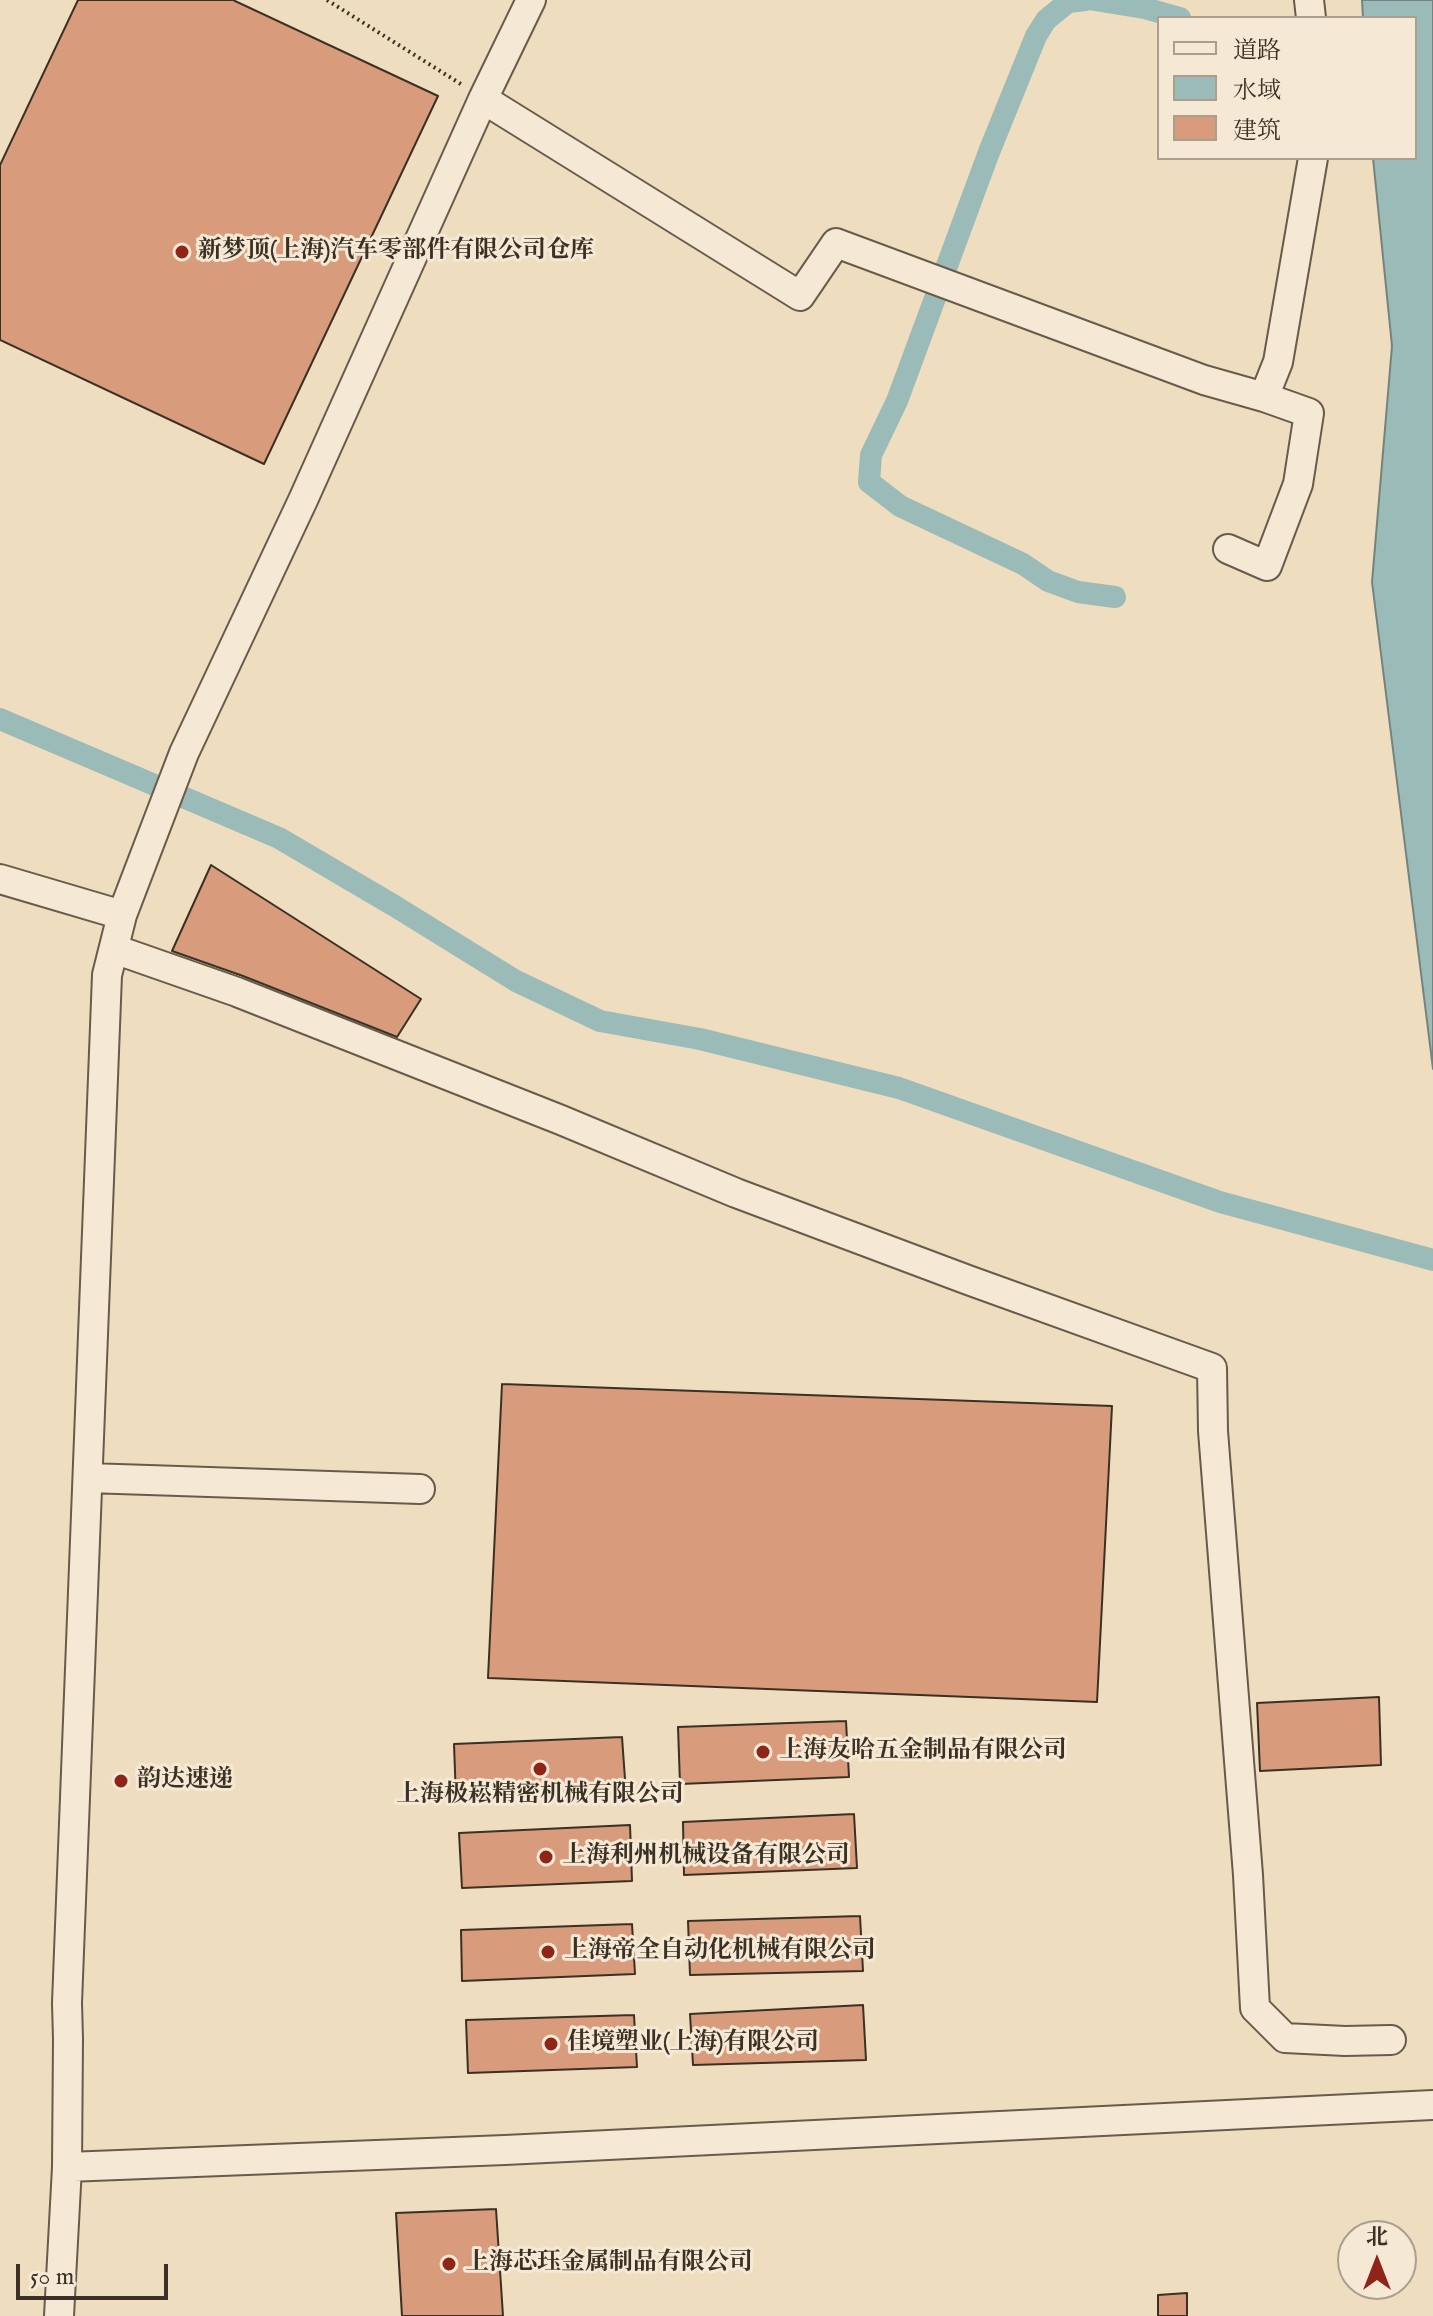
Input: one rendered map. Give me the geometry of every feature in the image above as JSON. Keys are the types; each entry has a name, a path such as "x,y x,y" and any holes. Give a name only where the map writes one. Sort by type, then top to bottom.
{"street":[{"path":"59,2316 67,2167 67,2003 107,975 122,915 184,753 531,0"},
{"path":"483,99 800,296 836,243 1204,380 1309,413 1298,484 1267,566 1228,549"},
{"path":"1264,397 1278,362 1313,160"},
{"path":"0,879 122,915"},
{"path":"114,949 237,992 736,1193 1212,1368 1213,1431 1248,1875 1255,2008 1285,2038 1391,2040"},
{"path":"88,1478 420,1489"},
{"path":"67,2167 1433,2105"}],"path":[{"path":"327,0 483,99"}],"water":[{"path":"1362,0 1433,0 1433,1069 1372,582 1392,346 1373,160 1417,160 1417,16 1363,16"}],"building":[{"name":"新梦顶(上海)汽车零部件有限公司仓库","path":"78,0 233,0 438,96 264,464 0,340 0,165"},
{"path":"211,865 421,999 397,1037 172,951"},
{"path":"502,1384 1112,1406 1097,1702 488,1678"},
{"path":"1379,1697 1381,1765 1260,1771 1257,1703"},
{"name":"上海友哈五金制品有限公司","path":"846,1721 849,1777 680,1784 678,1727"},
{"name":"上海极崧精密机械有限公司","path":"622,1737 626,1793 456,1799 454,1744"},
{"path":"854,1814 857,1868 684,1875 683,1822"},
{"name":"上海利州机械设备有限公司","path":"630,1825 632,1881 462,1888 459,1833"},
{"path":"860,1916 863,1971 690,1975 688,1921"},
{"name":"上海帝全自动化机械有限公司","path":"632,1924 635,1974 462,1981 461,1930"},
{"path":"863,2005 866,2060 693,2065 690,2014"},
{"name":"佳境塑业(上海)有限公司","path":"634,2015 637,2067 468,2073 466,2020"},
{"name":"上海芯珏金属制品有限公司","path":"496,2209 503,2316 402,2316 396,2213"},
{"path":"1187,2293 1187,2316 1158,2316 1158,2295"}],"waterway":[{"path":"1086,0 1068,2 1046,20 1036,36 989,152 897,401 871,455 869,482 900,506 1023,564 1048,581 1078,592 1115,597"},
{"path":"1095,0 1173,16"},
{"path":"0,719 279,838 516,981 600,1021 700,1039 899,1088 1220,1202 1433,1260"}],"place":[{"name":"新梦顶(上海)汽车零部件有限公司仓库","path":"182,252"},
{"name":"上海友哈五金制品有限公司","path":"763,1752"},
{"name":"上海极崧精密机械有限公司","path":"540,1769"},
{"name":"韵达速递","path":"121,1781"},
{"name":"上海利州机械设备有限公司","path":"546,1857"},
{"name":"上海帝全自动化机械有限公司","path":"548,1952"},
{"name":"佳境塑业(上海)有限公司","path":"551,2044"},
{"name":"上海芯珏金属制品有限公司","path":"449,2264"}]}
